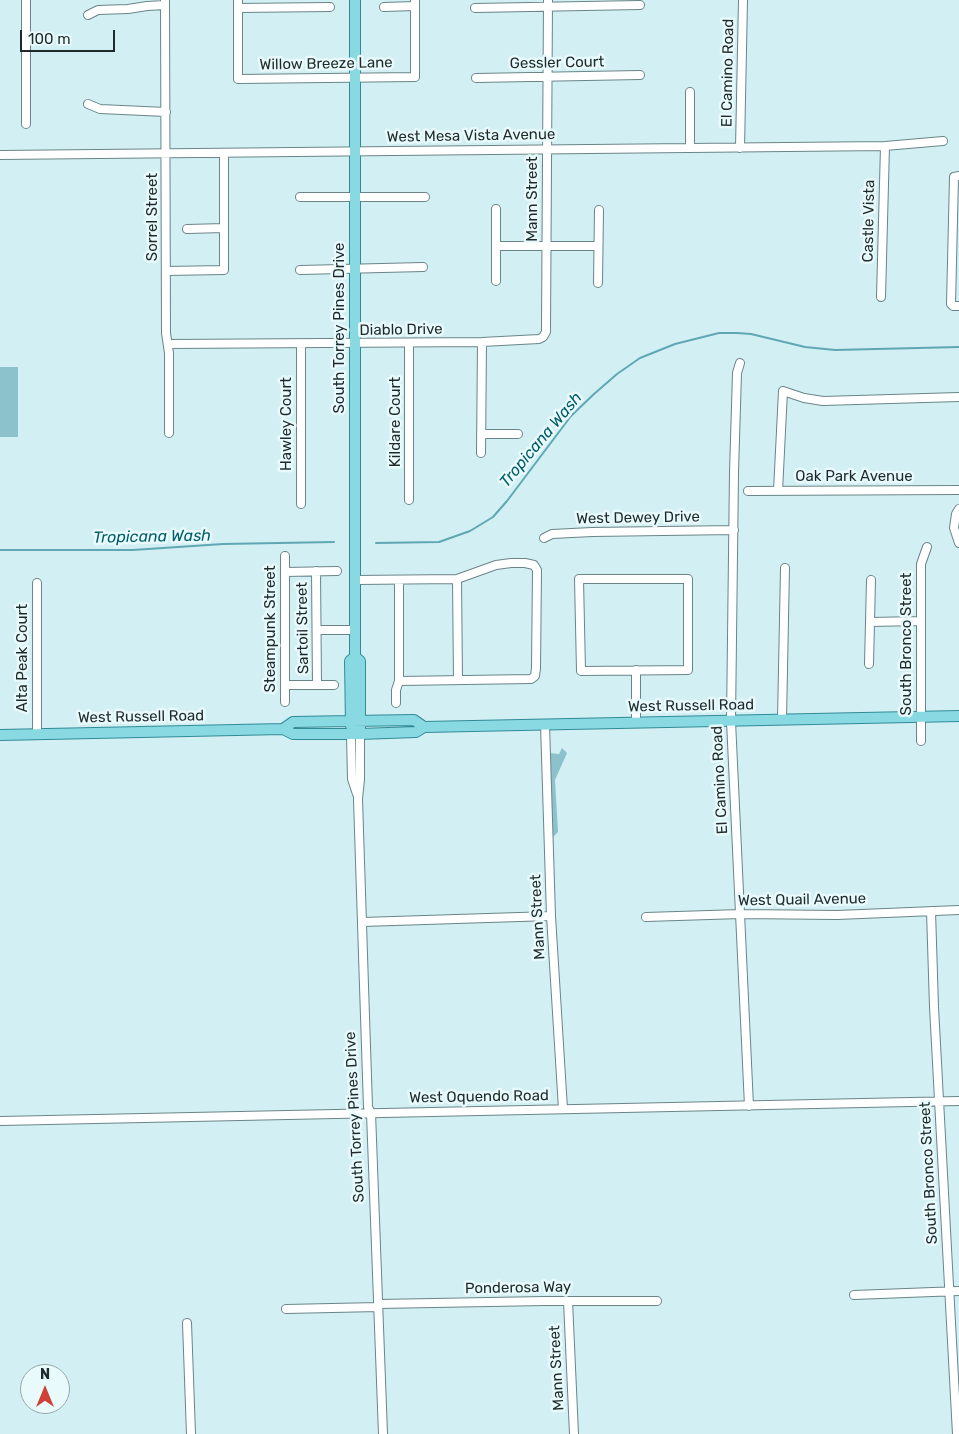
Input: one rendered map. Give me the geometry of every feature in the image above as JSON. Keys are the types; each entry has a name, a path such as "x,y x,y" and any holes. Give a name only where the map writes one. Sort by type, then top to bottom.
{"main road":[{"name":"South Torrey Pines Drive","path":"355,0 355,657 360,661 355,721 356,734"},
{"name":"West Russell Road","path":"0,735 283,729 293,734 356,734 416,732 424,727 959,716"},
{"name":"West Russell Road","path":"283,729 293,722 414,720 424,727"}],"street":[{"path":"26,0 26,124"},
{"name":"El Camino Road","path":"740,148 743,0"},
{"path":"88,15 98,10 165,2"},
{"name":"Sorrel Street","path":"165,2 166,333 168,344 169,433"},
{"path":"384,7 415,3"},
{"name":"Willow Breeze Lane","path":"238,4 238,79 415,77 415,3"},
{"path":"475,8 548,3 640,5"},
{"name":"Mann Street","path":"543,337 546,332 548,3"},
{"path":"238,4 330,7"},
{"name":"Gessler Court","path":"476,78 640,75"},
{"path":"690,92 690,148"},
{"path":"88,104 100,109 166,112"},
{"name":"West Mesa Vista Avenue","path":"0,155 885,146 943,141"},
{"name":"Castle Vista","path":"881,297 885,146"},
{"path":"166,271 224,270 224,153"},
{"path":"959,176 954,177 951,304 959,306"},
{"path":"300,197 425,197"},
{"path":"496,209 496,282"},
{"path":"598,283 599,210"},
{"path":"187,229 224,228"},
{"path":"496,246 598,246"},
{"path":"300,270 423,267"},
{"name":"Diablo Drive","path":"168,344 482,342 539,339 543,337"},
{"path":"481,453 482,342"},
{"name":"Kildare Court","path":"409,343 409,500"},
{"name":"Hawley Court","path":"301,344 301,504"},
{"name":"El Camino Road","path":"740,363 737,373 732,721 749,1106"},
{"path":"778,491 782,392 824,401 959,396"},
{"path":"481,434 518,434"},
{"name":"Oak Park Avenue","path":"748,492 959,490"},
{"path":"959,509 956,514 959,543"},
{"name":"West Dewey Drive","path":"544,538 552,534 592,532 734,530"},
{"name":"South Bronco Street","path":"921,741 921,564 927,547"},
{"name":"Steampunk Street","path":"285,556 285,702"},
{"path":"355,580 457,579 496,565 525,563 534,565 537,570 535,676 531,679 399,681"},
{"path":"782,720 785,568"},
{"name":"Sartoil Street","path":"316,571 317,685"},
{"path":"285,572 337,571"},
{"path":"457,579 458,680"},
{"path":"579,579 688,579 688,670 636,670 581,671 579,579"},
{"path":"396,703 396,690 399,681 399,580"},
{"path":"869,664 871,580"},
{"name":"Alta Peak Court","path":"37,582 37,734"},
{"path":"870,622 920,621"},
{"path":"317,630 355,630"},
{"path":"636,670 636,722"},
{"path":"285,685 334,685"},
{"name":"Mann Street","path":"545,724 551,916 563,1109"},
{"name":"South Torrey Pines Drive","path":"356,734 352,779 358,799 368,1107 371,1113 383,1434"},
{"name":"West Quail Avenue","path":"646,917 741,914 837,915 959,910"},
{"name":"South Bronco Street","path":"932,911 939,1102 957,1434"},
{"path":"362,922 551,916"},
{"name":"West Oquendo Road","path":"0,1121 959,1102"},
{"path":"854,1295 959,1291"},
{"name":"Mann Street","path":"568,1301 574,1434"},
{"name":"Ponderosa Way","path":"286,1309 568,1301 657,1301"},
{"path":"187,1323 191,1434"}],"shaded area":[{"path":"0,367 18,367 18,437 0,437"},
{"path":"562,748 567,753 555,780 558,832 553,837 549,753 559,754"}],"waterway":[{"name":"Tropicana Wash","path":"376,543 439,542 470,531 493,517 571,416 594,394 617,374 640,358 675,344 719,333 737,333 751,334 805,347 835,350 959,347"},
{"name":"Tropicana Wash","path":"0,550 133,550 223,544 334,542"}]}
